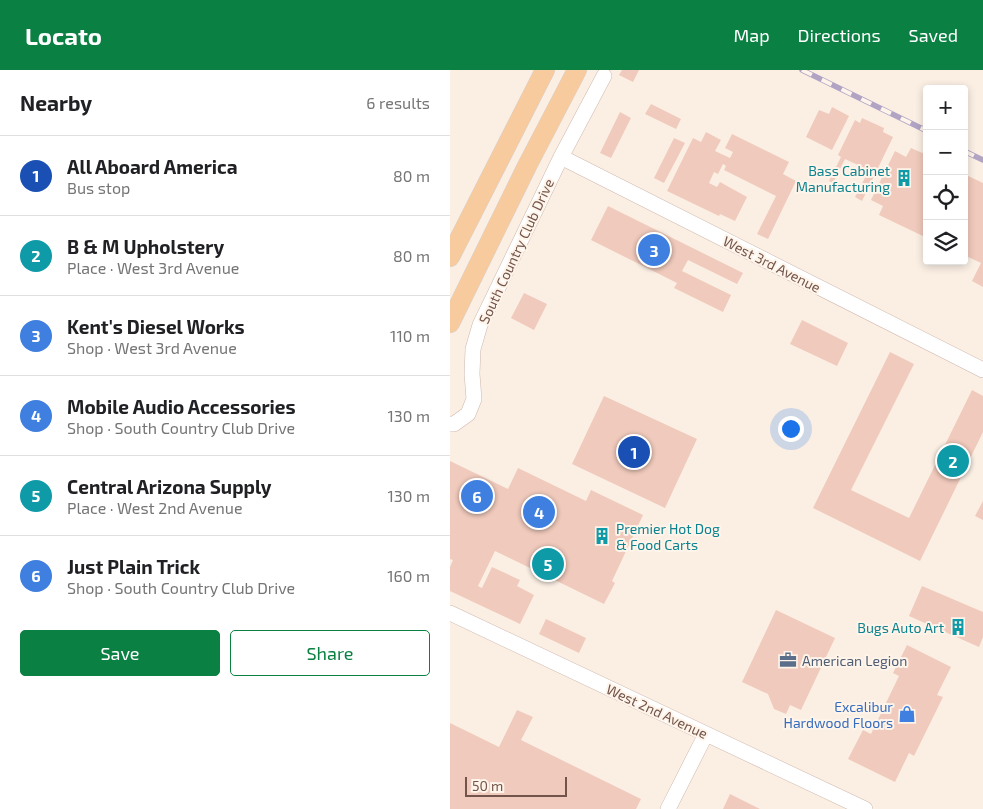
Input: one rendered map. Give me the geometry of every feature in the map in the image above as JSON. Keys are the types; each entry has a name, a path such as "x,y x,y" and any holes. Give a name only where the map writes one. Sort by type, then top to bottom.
{"main road":[{"path":"450,257 545,70"},
{"name":"South Country Club Drive","path":"450,323 527,166 577,70"}],"street":[{"name":"South Country Club Drive","path":"450,424 454,424 468,414 474,399 473,349 480,326 561,157 604,76"},
{"name":"West 3rd Avenue","path":"561,157 983,370"},
{"name":"West 2nd Avenue","path":"450,613 865,809"},
{"path":"668,809 706,734"}],"building":[{"path":"622,70 639,70 633,82 619,75"},
{"path":"651,104 681,119 676,129 645,114"},
{"path":"832,107 849,116 832,150 806,137 819,110 829,114"},
{"path":"620,112 631,118 611,158 600,153"},
{"path":"862,118 884,128 883,132 893,137 862,201 855,197 868,172 857,167 858,165 845,159 833,183 829,181 841,157 838,155 855,120 860,123"},
{"path":"706,132 721,140 715,151 730,158 733,152 725,148 732,134 789,162 783,174 796,181 768,239 757,234 776,196 724,170 726,166 723,164 718,174 714,172 709,183 717,187 720,182 747,197 735,221 720,214 719,216 667,191 693,138 701,142"},
{"path":"674,138 685,143 664,183 654,178"},
{"name":"Bass Cabinet Manufacturing","path":"911,148 923,153 923,236 879,215 883,206 871,200 895,151 906,157"},
{"path":"968,176 983,183 983,287 972,281 981,263 968,257"},
{"path":"608,206 743,273 737,284 688,260 682,271 731,295 723,312 674,288 677,283 591,240"},
{"path":"524,293 547,304 534,330 511,318"},
{"path":"802,320 848,343 837,366 790,344"},
{"path":"890,352 914,364 851,490 909,518 972,390 983,396 983,432 920,561 813,508"},
{"path":"604,396 697,439 665,508 572,464"},
{"path":"450,461 508,489 518,468 586,501 591,490 643,515 612,581 615,583 604,604 495,551 478,586 482,588 492,567 520,580 517,586 534,595 520,624 450,591 450,567 453,560 450,559"},
{"path":"983,501 983,520 975,516"},
{"name":"Bugs Auto Art","path":"922,586 983,612 983,637 979,647 909,616"},
{"name":"American Legion","path":"776,610 835,638 801,710 790,705 786,714 774,709 768,694 742,682"},
{"path":"546,619 586,638 579,653 539,634"},
{"name":"Excalibur Hardwood Floors","path":"907,645 951,667 937,695 943,697 914,756 909,753 895,782 848,759 863,730 871,734 899,676 893,673"},
{"path":"517,710 533,717 521,740 641,799 636,809 450,809 450,723 499,747"},
{"path":"730,794 760,809 723,809"}],"railway":[{"path":"802,70 925,130"},
{"path":"968,153 983,160"}],"place":[{"name":"Bass Cabinet Manufacturing","path":"904,178"},
{"name":"Kent's Diesel Works","path":"654,250"},
{"name":"All Aboard America","path":"634,452"},
{"name":"B & M Upholstery","path":"953,461"},
{"name":"Just Plain Trick","path":"477,496"},
{"name":"Mobile Audio Accessories","path":"539,512"},
{"name":"Premier Hot Dog & Food Carts","path":"602,536"},
{"name":"Central Arizona Supply","path":"548,564"},
{"name":"Bugs Auto Art","path":"958,627"},
{"name":"American Legion","path":"788,660"},
{"name":"Excalibur Hardwood Floors","path":"907,714"}]}
